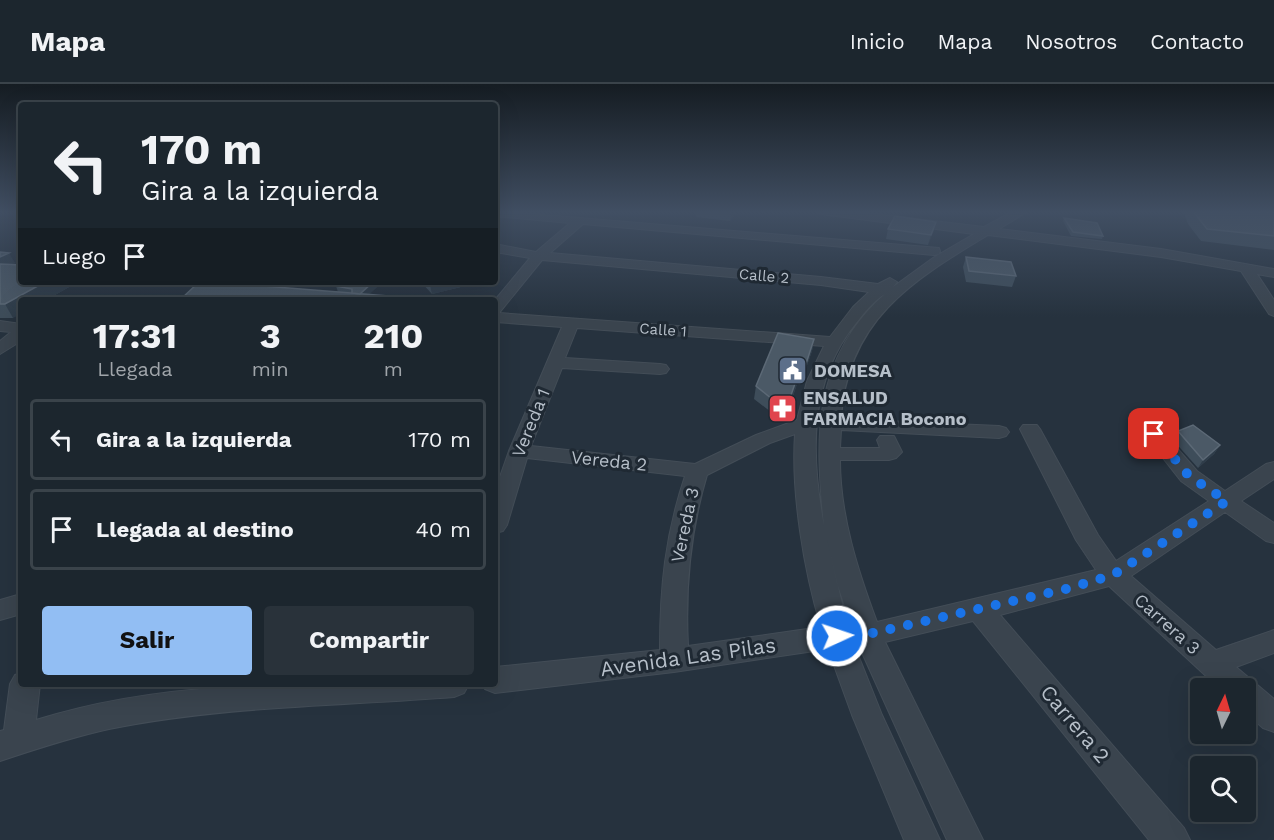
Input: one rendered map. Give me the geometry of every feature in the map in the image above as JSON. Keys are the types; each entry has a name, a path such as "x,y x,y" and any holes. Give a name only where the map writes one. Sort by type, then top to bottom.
{"street":[{"path":"498,305 539,256 550,246"},
{"path":"878,246 934,251"},
{"path":"944,246 934,251 889,291 852,343 838,375 828,454 834,513 852,590 868,634 965,840"},
{"path":"922,840 867,714 837,636 818,557 807,491 805,424 815,382 832,342 855,311 912,280 957,246"},
{"path":"1097,246 1172,255 1274,273"},
{"name":"Calle 2","path":"498,249 539,256 889,291"},
{"path":"1246,268 1274,311"},
{"name":"Calle 1","path":"498,317 832,342"},
{"name":"Vereda 1","path":"498,516 519,451 572,322"},
{"path":"0,326 18,329"},
{"path":"3,344 18,336"},
{"path":"554,362 660,369"},
{"name":"Vereda 3","path":"674,660 674,580 677,555 688,499 698,471 763,439 805,424"},
{"path":"830,424 999,432"},
{"name":"Carrera 3","path":"1030,429 1088,540 1113,575 1227,678"},
{"path":"1154,434 1189,476 1274,535"},
{"path":"828,454 889,454 892,452 887,440"},
{"name":"Vereda 2","path":"519,451 698,471"},
{"name":"Avenida Las Pilas","path":"498,680 674,660 837,636 868,634 1066,589 1113,575 1273,470"},
{"path":"0,610 18,605"},
{"name":"Carrera 2","path":"978,608 1172,840"},
{"path":"1211,664 1274,641"},
{"path":"24,687 9,742 117,714 223,701 407,687"},
{"path":"1256,702 1274,718"}],"building":[{"path":"966,257 1011,262 1016,276 969,271"},
{"path":"0,264 18,265 18,285 40,285 5,304 0,304"},
{"path":"196,285 252,285 402,297 183,297"},
{"path":"370,285 360,294 352,293 352,289 336,286"},
{"path":"778,333 814,339 803,373 799,372 789,401 772,399 756,386"},
{"path":"1193,425 1220,445 1203,460 1178,431"}],"place":[{"name":"DOMESA","path":"793,371"},
{"name":"ENSALUD FARMACIA Bocono","path":"782,408"}],"route":[{"path":"837,636 868,634 1066,589 1113,575 1227,501 1189,476 1154,434"}]}
